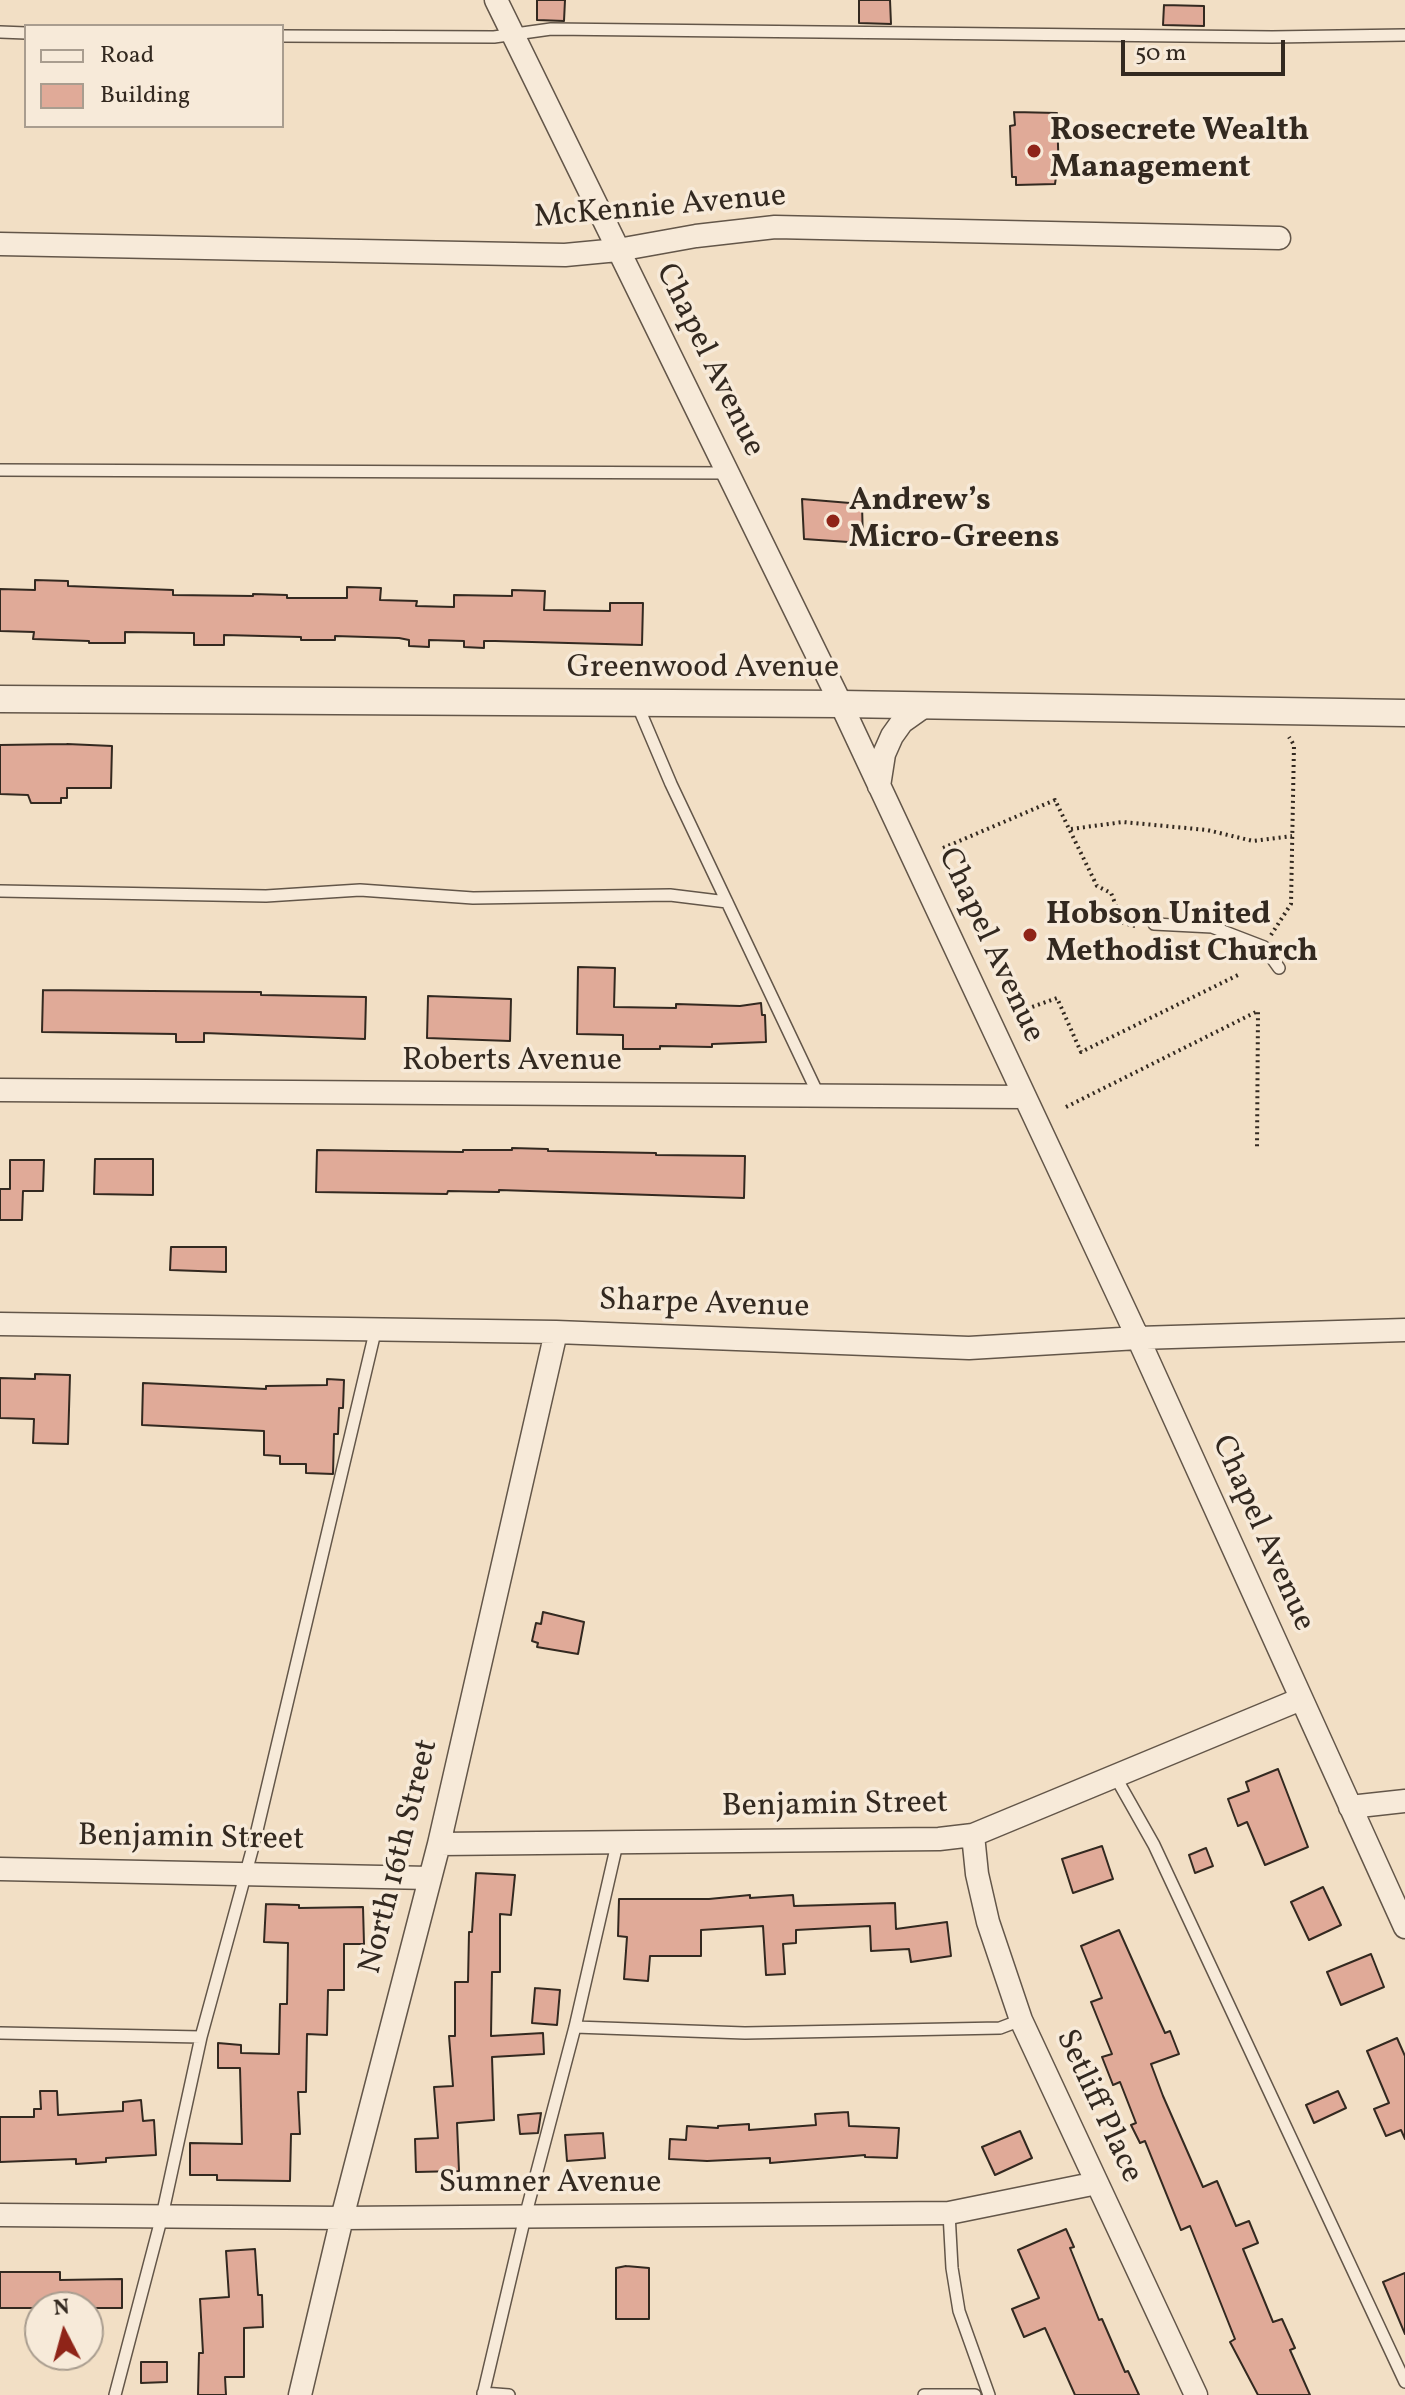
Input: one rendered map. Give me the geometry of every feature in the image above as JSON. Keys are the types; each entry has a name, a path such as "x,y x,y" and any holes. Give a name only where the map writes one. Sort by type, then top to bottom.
{"street":[{"name":"Chapel Avenue","path":"496,0 841,704 1138,1338 1405,1927"},
{"name":"McKennie Avenue","path":"0,244 565,255 775,227 1279,238"},
{"name":"Greenwood Avenue","path":"0,699 841,704 1405,713"},
{"path":"879,787 884,754 892,736 902,722 926,705"},
{"name":"Roberts Avenue","path":"0,1090 1024,1097"},
{"name":"Sharpe Avenue","path":"0,1324 556,1332 969,1348 1138,1338 1405,1330"},
{"name":"North 16th Street","path":"300,2395 342,2218 439,1844 556,1332"},
{"name":"Benjamin Street","path":"439,1844 939,1839 973,1835 1301,1699"},
{"path":"1350,1807 1405,1801"},
{"name":"Setliff Place","path":"973,1835 977,1874 988,1922 1021,2020 1196,2395"},
{"name":"Benjamin Street","path":"0,1869 429,1878"},
{"name":"Sumner Avenue","path":"0,2215 342,2218 949,2213 1097,2183"}],"lane":[{"path":"284,36 494,37 566,29 1272,37 1405,35"},
{"path":"0,32 24,33"},
{"path":"0,470 727,473"},
{"path":"637,703 671,784 819,1096"},
{"path":"0,891 266,896 360,890 473,898 670,895 727,902"},
{"path":"1154,924 1212,927 1264,947 1279,968"},
{"path":"115,2395 162,2216 201,2037 245,1873 376,1328"},
{"path":"1115,1776 1154,1845 1405,2382"},
{"path":"509,2395 483,2394 575,2027 617,1844"},
{"path":"575,2027 745,2033 984,2029 1000,2028 1021,2020"},
{"path":"0,2033 201,2037"},
{"path":"949,2213 952,2268 959,2311 989,2395"},
{"path":"924,2395 975,2395"}],"path":[{"path":"1269,937 1291,904 1294,745 1289,737"},
{"path":"943,848 1055,800 1097,886 1111,893 1123,923 1141,927"},
{"path":"1071,829 1123,822 1207,830 1253,841 1292,836"},
{"path":"1021,1011 1057,998 1081,1052 1238,975"},
{"path":"1066,1107 1258,1011 1257,1149"}],"building":[{"path":"537,0 565,0 564,21 537,20"},
{"path":"859,0 890,0 891,24 859,23"},
{"path":"1164,5 1204,6 1204,26 1163,25"},
{"name":"Rosecrete Wealth Management","path":"1014,112 1057,113 1059,178 1056,177 1055,184 1016,185 1016,177 1012,177 1010,126 1015,125"},
{"name":"Andrew’s Micro-Greens","path":"802,499 862,504 863,543 804,539"},
{"path":"35,580 68,581 68,586 173,590 173,595 253,594 287,595 287,598 347,598 347,587 381,588 380,600 417,601 416,606 454,607 454,595 512,596 512,590 545,591 544,610 610,611 610,603 643,603 642,645 484,641 484,648 464,647 464,641 429,640 429,647 409,646 409,640 399,638 335,636 335,640 301,640 301,637 224,635 224,645 194,645 194,633 125,632 125,643 89,643 33,639 34,632 0,631 0,589 35,590"},
{"path":"0,745 112,746 111,788 67,788 67,798 61,798 61,803 31,803 28,795 0,794"},
{"path":"578,967 615,968 614,1007 676,1008 676,1004 740,1006 761,1003 762,1015 765,1015 766,1042 623,1049 623,1035 577,1034"},
{"path":"43,990 261,992 261,995 366,997 365,1039 204,1033 204,1042 176,1042 176,1034 42,1032"},
{"path":"428,996 511,999 510,1041 427,1038"},
{"path":"512,1148 745,1156 744,1198 499,1190 448,1191 447,1194 316,1192 317,1150 463,1152"},
{"path":"95,1159 153,1159 153,1195 94,1194"},
{"path":"10,1160 44,1160 43,1191 23,1191 22,1220 0,1220 0,1189 10,1189"},
{"path":"171,1247 226,1247 226,1272 170,1270"},
{"path":"35,1374 70,1375 68,1444 33,1443 34,1419 0,1418 0,1378 35,1379"},
{"path":"327,1379 344,1380 343,1408 339,1408 338,1434 334,1434 333,1474 306,1473 306,1464 280,1464 280,1456 264,1455 264,1431 142,1425 143,1383 266,1389 266,1386 327,1385"},
{"path":"543,1612 584,1622 578,1654 537,1647 538,1643 532,1641 536,1623 541,1624"},
{"path":"1278,1769 1308,1847 1265,1865 1247,1822 1238,1826 1228,1799 1249,1791 1246,1782"},
{"path":"1102,1846 1113,1879 1073,1893 1062,1859"},
{"path":"1206,1848 1213,1866 1195,1873 1189,1855"},
{"path":"476,1873 515,1875 511,1915 500,1914 500,1972 492,1972 491,2036 543,2033 544,2054 492,2057 494,2120 457,2123 459,2171 416,2172 415,2139 438,2138 434,2087 453,2086 449,2036 455,2036 455,1982 468,1982 469,1932 472,1932"},
{"path":"1323,1887 1341,1925 1309,1940 1291,1902"},
{"path":"750,1895 750,1898 793,1895 794,1906 895,1903 896,1929 947,1922 951,1956 911,1962 909,1949 871,1951 870,1926 796,1930 796,1943 783,1944 785,1974 766,1975 763,1926 701,1930 701,1956 650,1956 648,1981 624,1979 627,1937 618,1936 619,1899 709,1899"},
{"path":"266,1904 299,1905 299,1908 363,1907 364,1944 344,1944 344,1990 328,1990 327,2035 307,2034 306,2092 298,2092 300,2134 291,2134 290,2181 217,2180 217,2175 190,2175 190,2143 242,2144 240,2068 218,2068 218,2043 241,2045 241,2053 279,2054 280,2004 287,2004 288,1943 264,1942"},
{"path":"1119,1930 1165,2033 1170,2031 1179,2054 1151,2064 1163,2096 1203,2187 1217,2181 1236,2226 1249,2221 1258,2243 1243,2249 1273,2322 1282,2319 1295,2348 1290,2350 1310,2395 1258,2395 1230,2342 1235,2339 1190,2226 1181,2230 1145,2141 1140,2143 1131,2125 1136,2123 1120,2082 1113,2085 1102,2057 1112,2054 1091,2002 1102,1998 1081,1946"},
{"path":"1371,1954 1384,1987 1341,2005 1327,1972"},
{"path":"535,1988 560,1990 557,2025 532,2023"},
{"path":"1397,2038 1405,2056 1405,2139 1401,2130 1386,2136 1374,2109 1389,2103 1367,2051"},
{"path":"40,2091 57,2091 58,2115 123,2111 123,2102 141,2100 143,2121 154,2120 156,2155 106,2158 106,2162 76,2164 76,2159 0,2162 0,2117 34,2117 34,2109 41,2109"},
{"path":"1338,2091 1346,2108 1314,2123 1306,2105"},
{"path":"848,2112 849,2126 899,2128 897,2158 865,2155 770,2163 770,2158 669,2159 670,2139 686,2140 687,2126 718,2128 749,2124 749,2130 816,2125 815,2114"},
{"path":"541,2113 538,2133 520,2134 518,2115"},
{"path":"1020,2131 1032,2158 995,2175 982,2147"},
{"path":"603,2133 605,2158 567,2161 565,2135"},
{"path":"1066,2229 1074,2247 1070,2248 1099,2320 1102,2319 1125,2372 1128,2371 1139,2395 1075,2395 1045,2328 1024,2337 1012,2309 1039,2298 1018,2250"},
{"path":"255,2249 263,2327 244,2328 244,2377 225,2377 226,2395 198,2395 199,2353 203,2353 200,2299 229,2297 226,2251"},
{"path":"616,2268 649,2268 649,2319 616,2319"},
{"path":"0,2272 60,2272 60,2280 122,2279 122,2308 104,2308 104,2291 24,2291 24,2308 0,2308"},
{"path":"1405,2273 1405,2334 1383,2282"},
{"path":"141,2362 167,2362 167,2382 141,2383"}],"place":[{"name":"Rosecrete Wealth Management","path":"1034,151"},
{"name":"Andrew’s Micro-Greens","path":"833,521"},
{"name":"Hobson United Methodist Church","path":"1030,935"}]}
